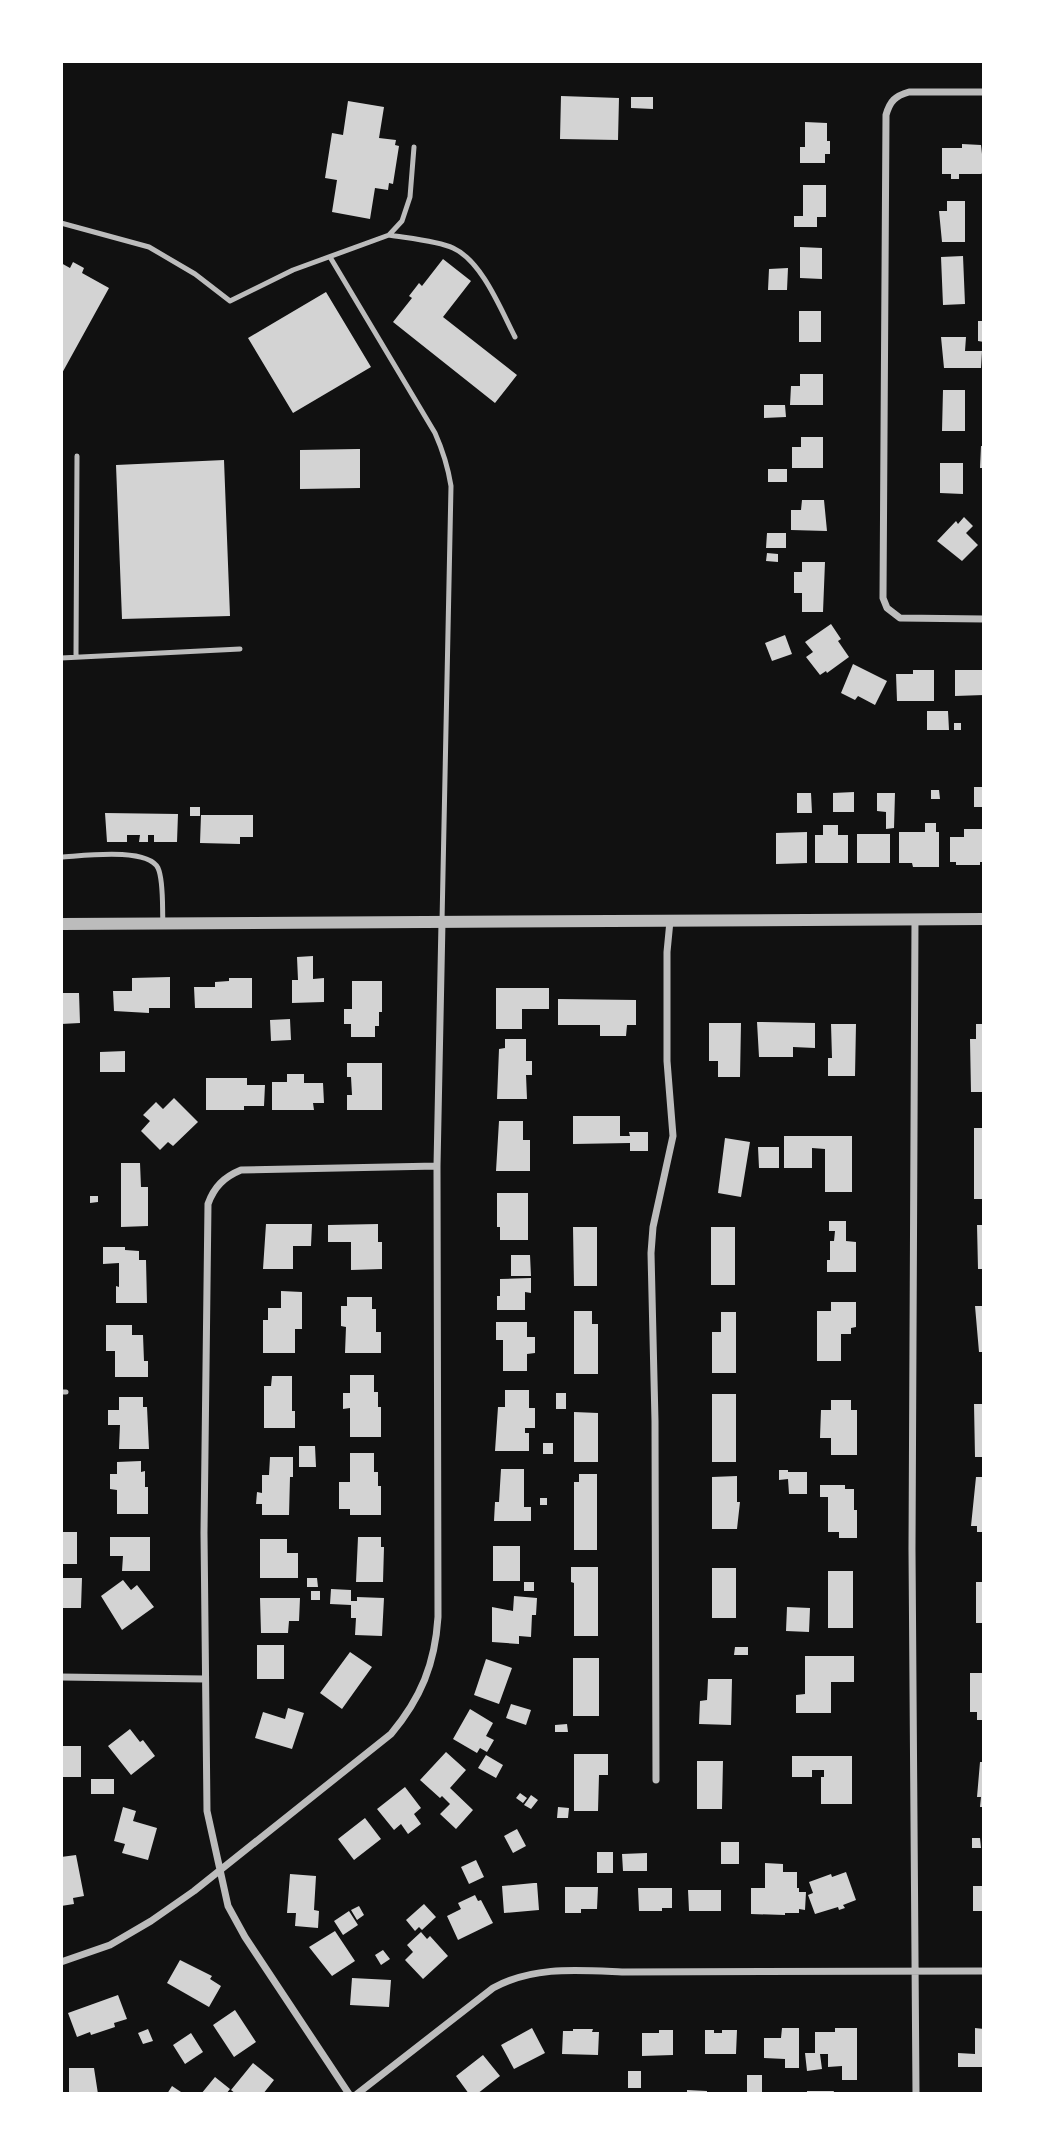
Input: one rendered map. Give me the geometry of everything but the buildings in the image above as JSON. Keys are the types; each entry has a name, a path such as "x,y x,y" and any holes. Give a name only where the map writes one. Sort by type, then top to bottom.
{"street":[{"path":"984,92 909,92 898,95 890,103 886,115 883,584 883,598 887,608 900,618 984,619"},
{"path":"61,924 984,919"},
{"path":"915,920 912,1563 916,2094"},
{"path":"656,1780 655,1421 651,1253 653,1227 673,1136 667,1061 667,952 670,921"},
{"path":"61,1962 110,1945 194,1891 391,1734 418,1697 432,1661 438,1617 437,1166 442,922"},
{"path":"349,2094 245,1937 228,1906 207,1811 204,1679 208,1204 218,1184 241,1170 437,1166"},
{"path":"61,1677 204,1679"},
{"path":"357,2094 493,1988 535,1972 984,1970"}],"lane":[{"path":"61,223 149,247 195,274 230,301 293,270 388,235 402,221 410,197 414,147"},
{"path":"388,235 453,248 466,257 481,274 515,337"},
{"path":"330,257 435,433 446,458 449,473 442,922"},
{"path":"76,657 77,456"},
{"path":"61,658 240,649"},
{"path":"61,857 137,855 150,860 158,867 163,924"}]}
